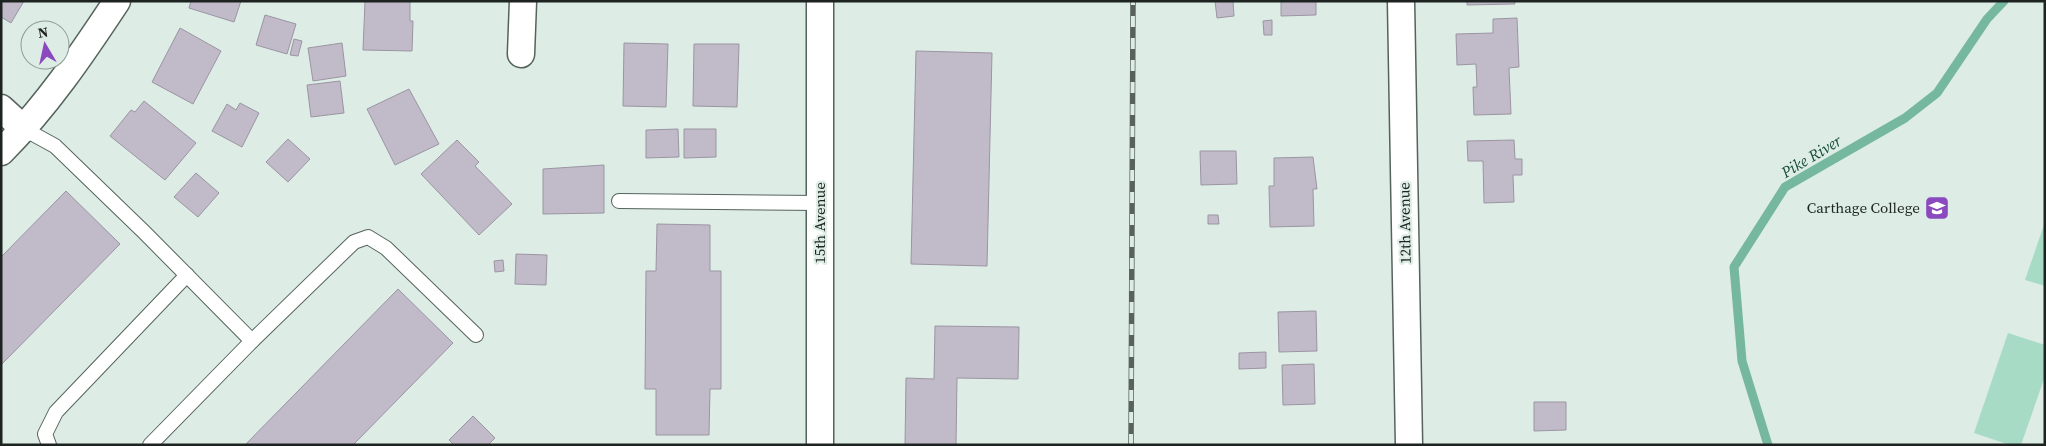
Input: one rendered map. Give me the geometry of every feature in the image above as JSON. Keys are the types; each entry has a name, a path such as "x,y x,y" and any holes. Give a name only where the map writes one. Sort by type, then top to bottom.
{"street":[{"path":"1,152 24,129 79,57 117,1"},
{"path":"521,54 524,1"},
{"name":"15th Avenue","path":"820,1 820,445"},
{"name":"12th Avenue","path":"1401,1 1409,445"},
{"path":"1,108 24,129"}],"lane":[{"path":"24,129 55,146 187,274 252,341"},
{"path":"619,201 820,203"},
{"path":"150,445 252,341 354,242 368,238 386,248 476,335"},
{"path":"49,445 46,434 56,412 187,274"}],"green space":[{"path":"2045,222 2045,286 2025,280"},
{"path":"2008,333 2045,345 2045,376 2021,445 2010,445 1974,433"}],"building":[{"path":"1,1 24,1 11,23 1,17"},
{"path":"191,1 241,1 234,22 189,8"},
{"path":"365,1 410,1 410,21 413,21 412,51 363,50"},
{"path":"1215,1 1233,1 1234,16 1217,18"},
{"path":"1281,1 1316,1 1316,15 1281,16"},
{"path":"1467,1 1514,1 1515,4 1467,5"},
{"path":"265,15 296,24 287,54 256,45"},
{"path":"1517,18 1519,67 1509,68 1511,114 1474,115 1473,87 1477,87 1476,64 1457,65 1456,34 1493,33 1493,19"},
{"path":"1272,20 1272,35 1264,35 1263,21"},
{"path":"180,28 221,51 193,104 152,82"},
{"path":"294,39 302,41 298,56 290,55"},
{"path":"342,43 346,76 313,81 308,48"},
{"path":"624,43 668,44 666,107 623,106"},
{"path":"694,44 739,44 737,107 693,106"},
{"path":"916,51 992,53 987,266 911,264"},
{"path":"340,81 344,113 311,117 307,85"},
{"path":"409,89 439,144 395,165 367,109"},
{"path":"144,101 196,143 165,180 110,136 131,110 135,112"},
{"path":"240,103 259,113 242,147 212,131 227,104 236,110"},
{"path":"678,129 679,157 646,158 646,130"},
{"path":"684,129 716,129 716,157 684,158"},
{"path":"288,139 310,159 288,182 266,162"},
{"path":"457,140 479,162 475,166 512,204 479,235 421,174"},
{"path":"1514,140 1515,159 1522,159 1522,175 1513,175 1514,202 1484,203 1483,161 1468,161 1467,141"},
{"path":"1200,151 1236,151 1237,184 1201,185"},
{"path":"1313,157 1317,189 1313,189 1314,226 1270,227 1269,186 1274,186 1274,158"},
{"path":"604,165 604,213 543,214 543,169"},
{"path":"196,173 219,193 198,217 174,197"},
{"path":"66,191 120,244 1,365 1,257"},
{"path":"1208,215 1218,215 1219,224 1208,224"},
{"path":"657,224 710,225 710,271 721,271 721,389 710,389 709,435 656,435 656,389 645,389 646,271 656,271"},
{"path":"516,254 547,255 546,285 515,284"},
{"path":"503,260 504,271 495,272 494,261"},
{"path":"398,289 453,343 353,445 245,445"},
{"path":"1316,311 1317,351 1279,352 1278,312"},
{"path":"935,326 1019,327 1018,379 957,378 956,445 905,445 906,378 934,379"},
{"path":"1266,352 1266,368 1239,369 1239,353"},
{"path":"1314,364 1315,404 1283,405 1282,365"},
{"path":"1534,402 1566,402 1566,430 1534,431"},
{"path":"473,416 495,438 488,445 454,445 449,440"}],"waterway":[{"name":"Pike River","path":"1768,445 1742,361 1734,267 1785,187 1905,118 1937,93 1987,19 2004,1"}],"railway":[{"path":"1131,445 1133,1"}],"place":[{"name":"Carthage College","path":"1937,208"}]}
